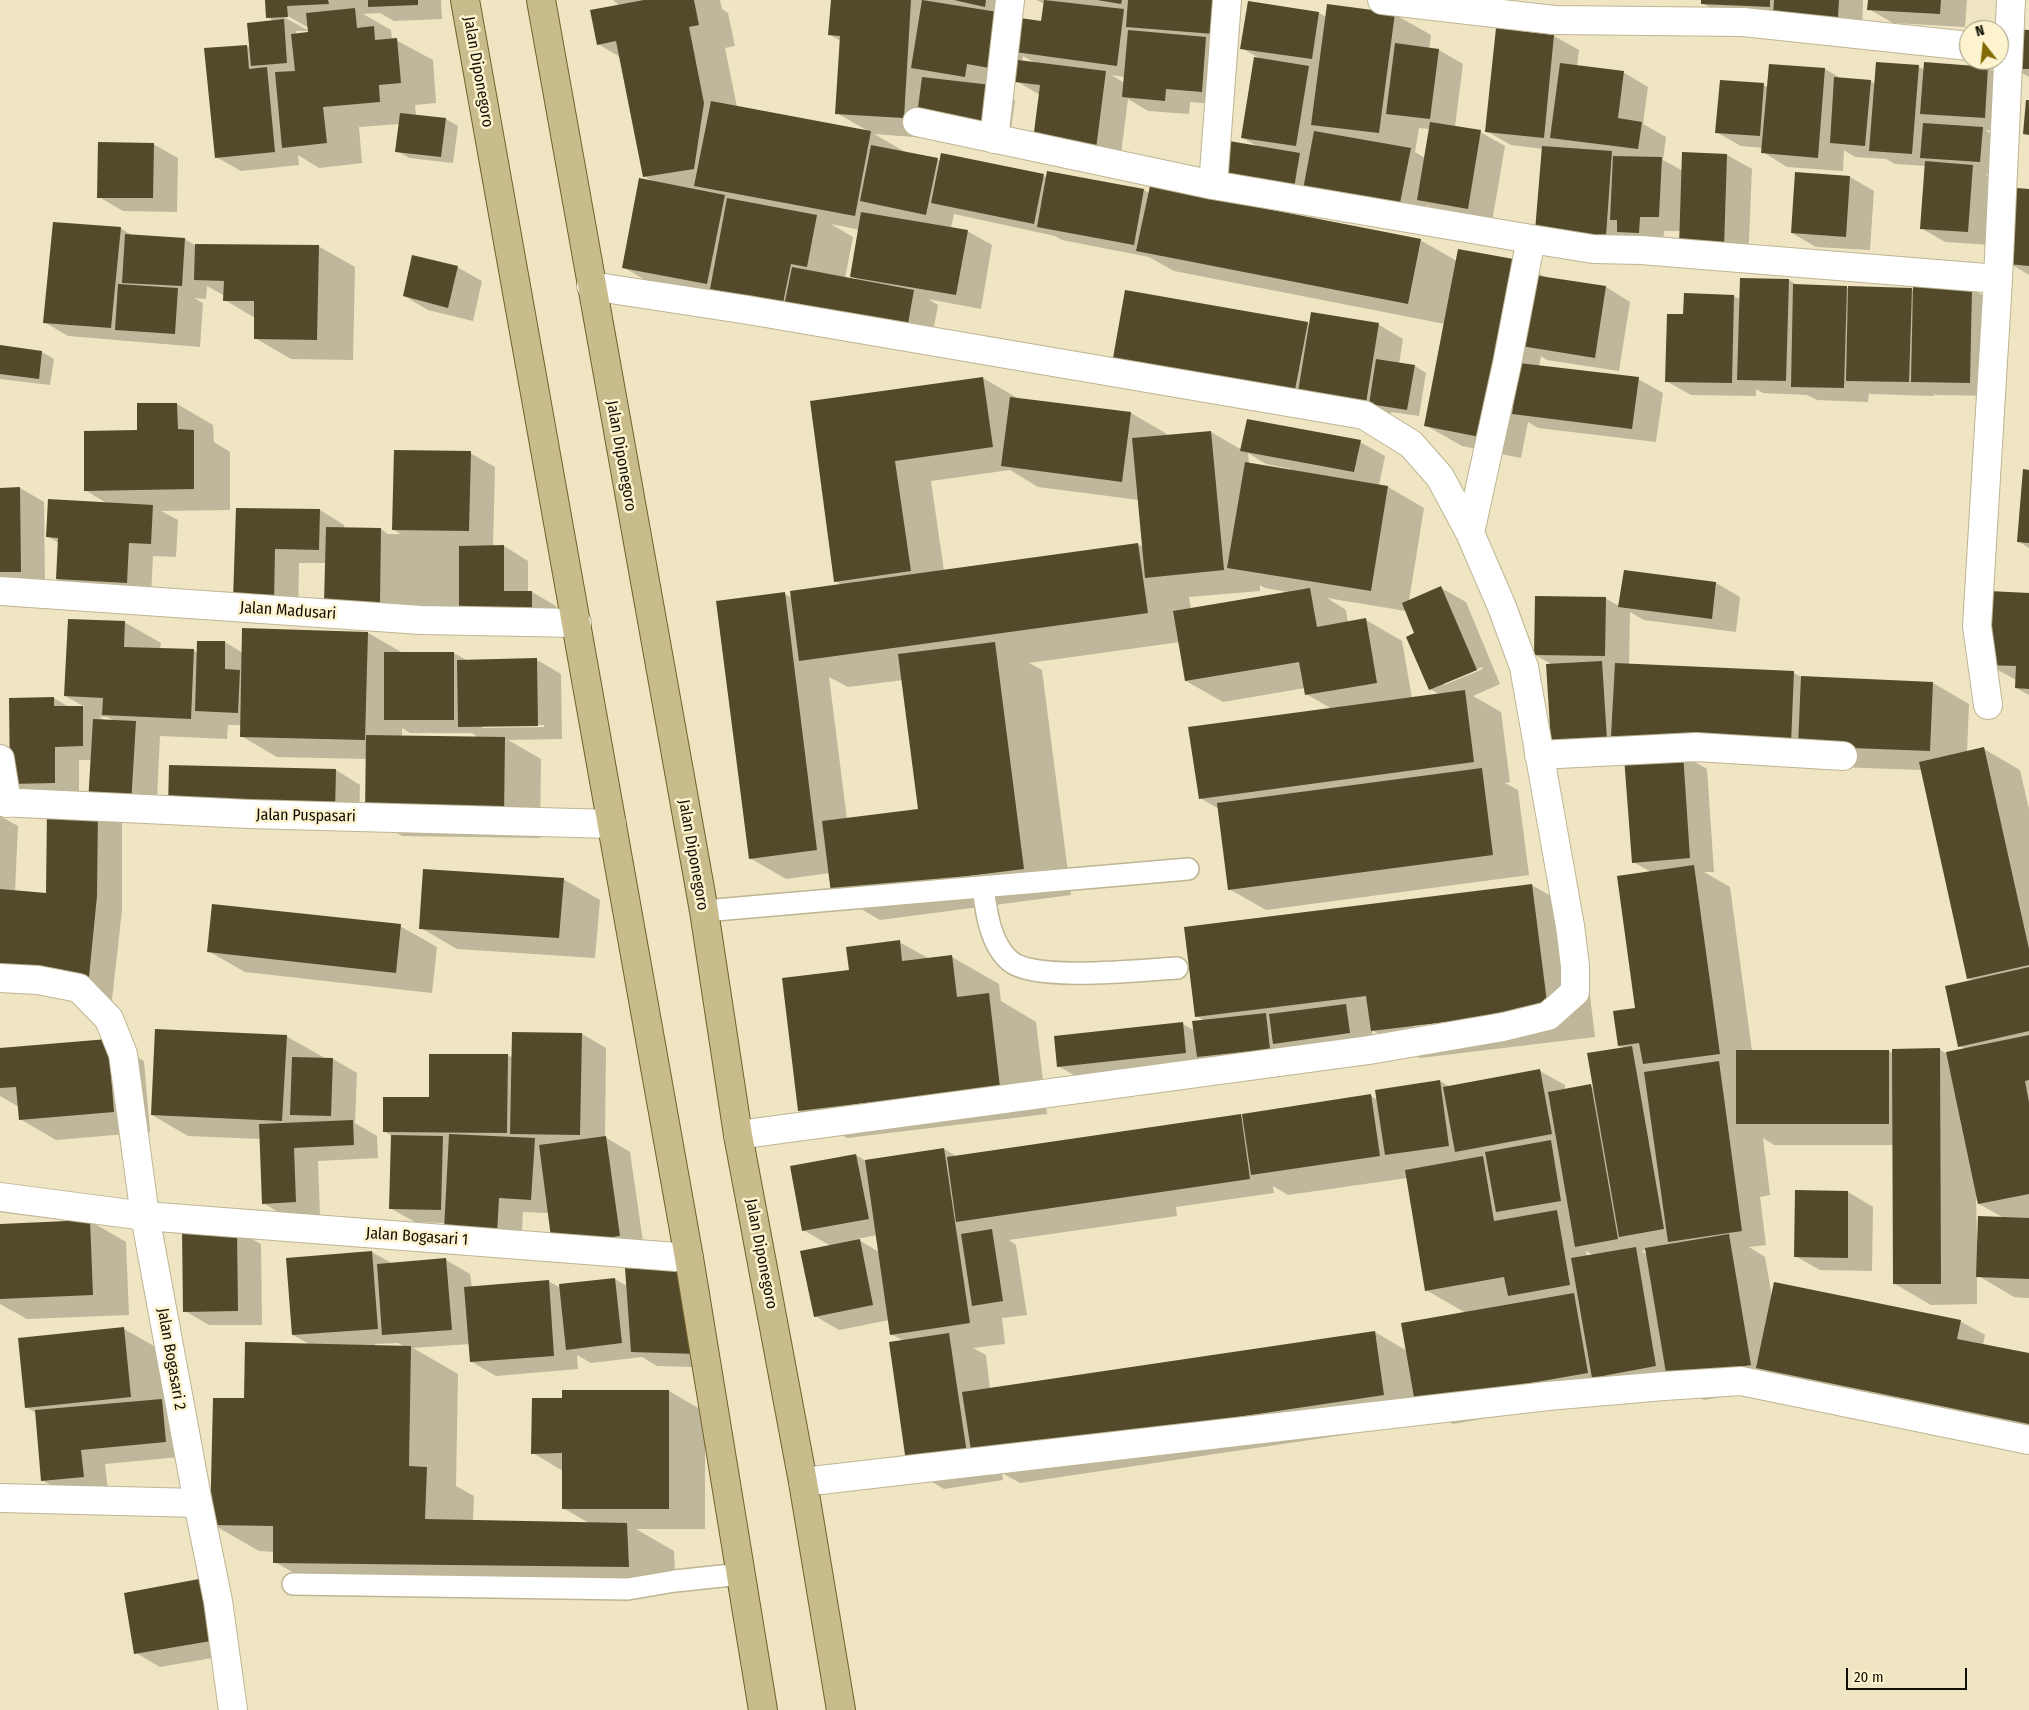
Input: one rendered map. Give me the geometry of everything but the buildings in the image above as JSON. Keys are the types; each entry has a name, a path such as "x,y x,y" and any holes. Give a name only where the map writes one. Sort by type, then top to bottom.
{"main road":[{"name":"Jalan Diponegoro","path":"465,0 689,1258 763,1710"},
{"name":"Jalan Diponegoro","path":"541,0 704,911 738,1135 803,1482 841,1710"}],"street":[{"path":"994,139 1010,0"},
{"path":"1213,186 1227,0"},
{"path":"1382,0 1554,20 1742,22 1959,45"},
{"path":"2007,20 2010,0"},
{"path":"1988,704 1976,626 2006,139 2004,70"},
{"path":"917,122 1213,186 1531,240 1593,249 1641,250 1998,279"},
{"path":"1470,533 1507,364 1531,240"},
{"path":"591,286 748,310 1364,415 1410,444 1440,477 1470,533 1502,607 1524,667 1570,926 1575,966 1575,992 1548,1016 1503,1027 1369,1050 738,1135"},
{"name":"Jalan Madusari","path":"0,591 421,620 577,623"},
{"path":"1539,755 1696,747 1843,756"},
{"path":"0,759 3,803"},
{"name":"Jalan Puspasari","path":"3,803 248,814 612,824"},
{"path":"0,978 38,980 79,988 109,1018 123,1054 145,1216"},
{"name":"Jalan Bogasari 1","path":"0,1197 145,1216 689,1258"},
{"name":"Jalan Bogasari 2","path":"145,1216 218,1601 233,1710"},
{"path":"803,1482 1548,1396 1740,1381 2029,1440"},
{"path":"0,1498 198,1503"}],"lane":[{"path":"704,911 1188,869"},
{"path":"983,886 987,921 999,946 1010,962 1036,972 1072,973 1177,968"},
{"path":"293,1584 628,1589 675,1581 741,1574"}]}
